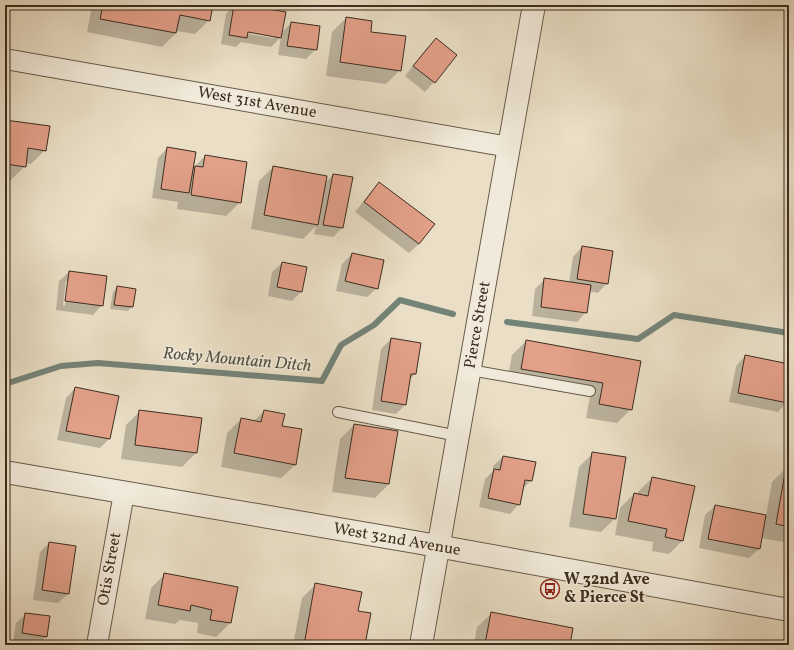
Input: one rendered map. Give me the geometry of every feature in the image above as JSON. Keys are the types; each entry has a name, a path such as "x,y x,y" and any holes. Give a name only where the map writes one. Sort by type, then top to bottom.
{"street":[{"name":"Pierce Street","path":"421,645 534,5"},
{"name":"West 31st Avenue","path":"5,59 509,147"},
{"name":"West 32nd Avenue","path":"5,472 438,546 789,610"},
{"name":"Otis Street","path":"97,645 124,493"}],"lane":[{"path":"470,370 590,391"},
{"path":"338,412 458,436"}],"building":[{"path":"103,5 213,5 210,21 180,15 176,33 100,19"},
{"path":"234,5 246,5 286,12 281,38 248,32 247,38 229,35"},
{"path":"346,17 372,21 371,32 406,36 401,71 340,62"},
{"path":"291,22 320,26 317,50 287,46"},
{"path":"436,38 457,55 435,83 413,66"},
{"path":"5,120 50,126 46,151 28,148 26,167 5,164"},
{"path":"167,147 196,152 189,193 161,189"},
{"path":"205,155 247,162 241,203 191,195 195,166 203,167"},
{"path":"273,166 327,176 318,225 264,215"},
{"path":"333,174 353,177 343,228 323,225"},
{"path":"379,182 435,224 419,244 364,202"},
{"path":"582,246 613,251 608,284 577,279"},
{"path":"352,253 384,260 378,289 345,281"},
{"path":"282,262 307,267 302,292 277,287"},
{"path":"69,271 107,276 103,306 65,301"},
{"path":"544,278 591,285 587,313 541,307"},
{"path":"117,286 136,289 133,307 114,305"},
{"path":"391,338 421,343 416,374 411,374 406,405 381,401"},
{"path":"526,340 641,361 632,410 599,404 603,383 521,369"},
{"path":"745,355 789,364 788,403 738,393"},
{"path":"75,387 119,396 110,439 66,431"},
{"path":"139,410 202,418 197,453 135,445"},
{"path":"264,410 285,414 282,426 302,429 296,465 234,453 241,418 261,422"},
{"path":"354,424 398,431 389,484 345,478"},
{"path":"592,452 626,457 616,519 583,514"},
{"path":"503,456 536,462 532,481 525,480 520,505 488,498 494,469 500,470"},
{"path":"786,467 789,467 789,527 776,524"},
{"path":"652,477 695,486 683,541 665,537 667,529 628,521 634,493 648,496"},
{"path":"715,505 766,515 760,549 708,539"},
{"path":"49,542 76,546 69,594 42,590"},
{"path":"164,573 238,587 231,623 210,620 212,610 191,605 190,611 158,605"},
{"path":"315,583 362,592 358,611 371,613 365,645 304,645"},
{"path":"491,612 573,628 570,645 485,644"},
{"path":"25,613 50,616 47,637 22,633"}],"waterway":[{"name":"Rocky Mountain Ditch","path":"5,384 61,366 98,363 322,381 341,345 374,325 400,300 453,314"},
{"name":"Rocky Mountain Ditch","path":"507,322 638,339 674,315 789,333"}],"place":[{"name":"W 32nd Ave & Pierce St","path":"550,589"}]}
